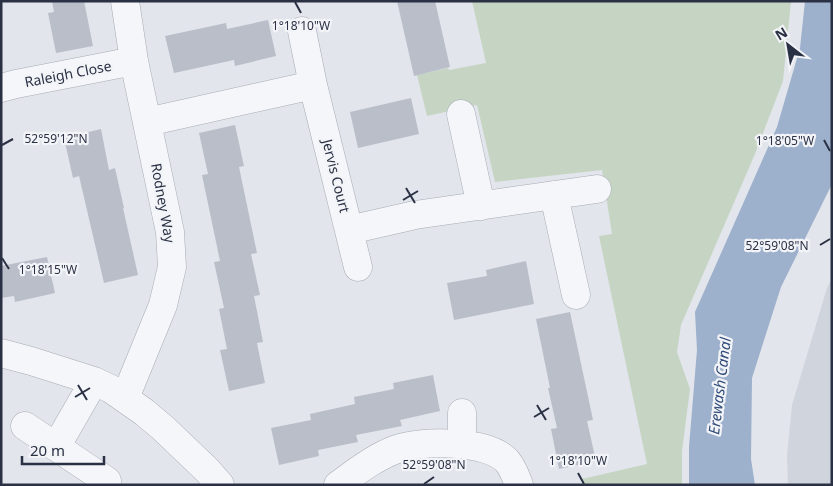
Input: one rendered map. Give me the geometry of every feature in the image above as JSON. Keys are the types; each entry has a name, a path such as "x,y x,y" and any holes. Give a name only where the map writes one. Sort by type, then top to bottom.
{"street":[{"name":"Rodney Way","path":"125,398 163,305 172,267 170,232 134,61 126,1"},
{"name":"Jervis Court","path":"302,31 313,85 358,267"},
{"name":"Raleigh Close","path":"1,88 134,61"},
{"path":"147,122 313,85"},
{"path":"462,114 481,206"},
{"path":"349,230 403,217 597,189"},
{"path":"554,195 576,295"},
{"path":"1,353 31,360 94,381 125,398 174,438 220,485"},
{"path":"56,447 94,381"},
{"path":"462,412 462,444"},
{"path":"25,426 107,481"},
{"path":"338,485 370,463 397,449 422,444 462,444 496,453 506,460 512,468 519,485"}],"shaded area":[{"path":"832,278 832,485 788,485 787,456 792,405 827,288"}],"green space":[{"path":"472,1 791,1 783,81 755,154 681,325 677,352 690,389 682,451 682,485 584,485 582,479 647,464 599,236 612,234 602,170 495,182 477,105 427,116 417,75 448,68 449,70 486,63"}],"water":[{"name":"Erewash Canal","path":"805,1 832,1 832,184 781,287 752,378 751,459 755,485 689,485 689,447 697,350 695,312 777,127 800,48"}],"building":[{"path":"52,1 84,1 93,46 56,53 48,13 54,12"},
{"path":"397,1 435,1 450,67 414,76"},
{"path":"268,20 276,56 235,66 234,60 174,73 165,36 226,23 227,29"},
{"path":"411,98 419,134 358,148 350,112"},
{"path":"235,125 244,166 239,167 257,253 251,254 260,295 254,296 263,342 257,343 265,383 229,391 220,350 227,349 219,309 224,308 214,262 220,261 202,175 208,174 199,133"},
{"path":"101,129 109,170 115,168 138,275 104,283 79,176 73,178 64,138"},
{"path":"47,257 55,293 15,302 14,296 1,298 1,266"},
{"path":"526,261 534,304 454,320 447,283 487,276 486,270"},
{"path":"570,312 593,420 587,421 596,461 559,469 551,429 557,428 536,319"},
{"path":"433,375 440,411 400,420 402,426 356,435 358,442 318,450 319,456 279,465 271,428 311,420 310,414 355,404 354,397 394,389 393,383"}]}
